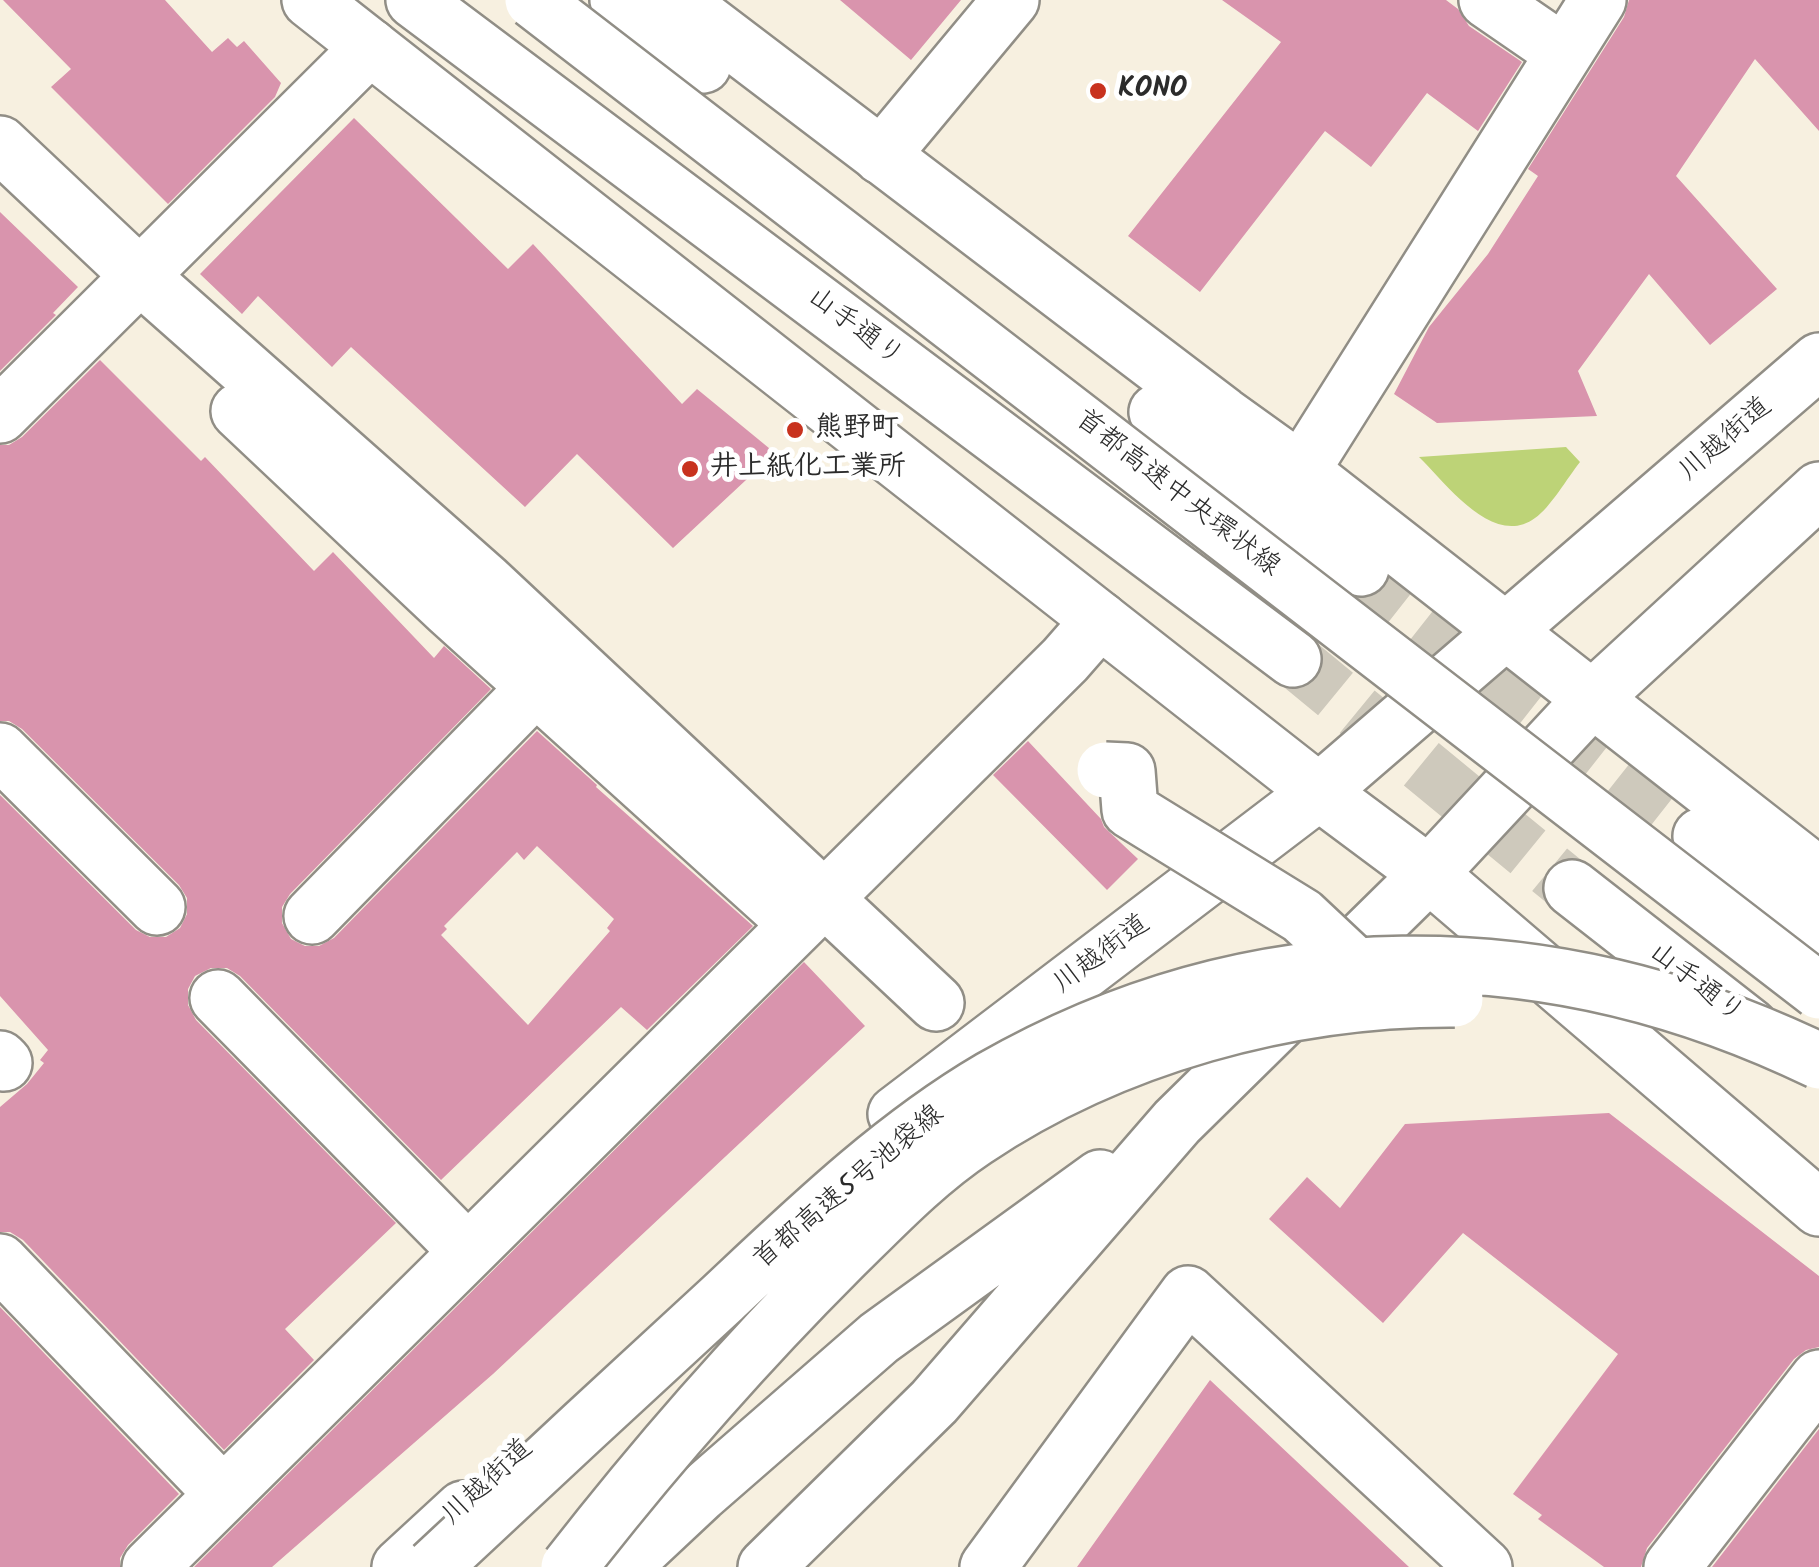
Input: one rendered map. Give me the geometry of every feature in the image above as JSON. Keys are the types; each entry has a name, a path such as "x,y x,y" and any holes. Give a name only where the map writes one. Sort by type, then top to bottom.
{"main road":[{"path":"310,0 1319,792 1429,874 1819,1208"},
{"name":"山手通り","path":"414,0 1294,659"},
{"name":"首都高速中央環状線","path":"533,0 1819,990"},
{"name":"首都高速中央環状線","path":"567,0 1819,963"},
{"path":"618,0 1361,568"},
{"path":"677,0 1223,416 1301,470 1819,876"},
{"path":"880,156 1011,0"},
{"path":"1487,0 1564,53"},
{"path":"1301,470 1598,0"},
{"path":"0,415 370,47"},
{"path":"0,144 128,285 420,582 538,686 810,910 936,1003"},
{"path":"128,285 485,581 810,910"},
{"name":"川越街道","path":"400,1567 848,1150 1319,792 1819,361"},
{"path":"766,1567 934,1402 1177,1122 1429,874 1592,698 1819,490"},
{"path":"150,1567 1065,660 1100,620"},
{"path":"312,916 538,686"},
{"path":"0,752 157,907"},
{"path":"1105,770 1127,771 1130,810 1302,916 1410,1018"},
{"path":"1701,836 1819,926"},
{"name":"山手通り","path":"1572,888 1819,1085"},
{"name":"首都高速5号池袋線","path":"433,1567 743,1278 870,1167 990,1080 1134,1014 1236,982 1303,970 1368,963 1441,963 1519,970 1666,1002 1775,1040 1819,1061"},
{"path":"218,998 468,1251"},
{"name":"首都高速5号池袋線","path":"569,1567 702,1404 792,1308 937,1167 1012,1116 1147,1054 1242,1024 1308,1010 1388,1001 1474,999 1581,1010 1653,1025 1819,1085"},
{"path":"622,1567 879,1338 1177,1122"},
{"path":"0,1262 223,1494"},
{"path":"988,1567 1188,1294 1484,1567"},
{"path":"1672,1567 1819,1378"},
{"path":"445,1567 476,1496"}],"green space":[{"path":"1566,447 1580,462 1541,513 1519,525 1503,525 1471,509 1419,457"}],"building":[{"path":"3,0 165,0 212,52 228,38 237,47 244,41 281,83 275,97 168,204 51,87 71,69"},
{"path":"840,0 961,0 911,60"},
{"path":"1222,0 1446,0 1458,9 1469,26 1522,62 1478,131 1427,93 1371,167 1325,131 1200,292 1128,236 1281,42"},
{"path":"1629,0 1819,0 1819,131 1755,59 1676,176 1777,289 1710,345 1649,274 1578,371 1597,416 1437,423 1394,394 1429,327 1488,254 1538,176 1528,169 1624,17"},
{"path":"354,118 508,269 533,244 682,404 697,389 775,453 673,548 577,454 525,507 351,347 332,367 258,296 242,314 200,274"},
{"path":"0,212 78,287 0,371"},
{"path":"100,360 201,461 205,457 314,571 333,552 434,658 444,646 491,689 290,894 282,907 282,923 291,939 305,946 319,946 334,938 537,731 753,926 647,1030 621,1007 441,1180 240,976 227,968 211,968 195,976 188,989 188,1005 196,1020 396,1223 285,1329 314,1360 224,1450 23,1240 10,1232 0,1232 0,1107 27,1084 44,1063 40,1060 48,1050 0,996 0,795 136,930 150,937 166,937 180,928 187,914 187,898 179,885 22,729 9,721 0,721 0,445 9,445 22,437","holes":["537,846 614,919 607,928 610,931 528,1025 441,935 447,929 444,926 517,852 524,860"]},
{"path":"1028,741 1101,819 1104,827 1138,859 1107,890 993,775"},
{"path":"804,962 865,1026 493,1374 272,1567 194,1567"},
{"path":"1609,1113 1819,1276 1819,1347 1794,1359 1647,1548 1641,1567 1604,1567 1538,1519 1542,1515 1513,1494 1618,1354 1463,1233 1383,1323 1269,1219 1307,1177 1340,1208 1405,1124"},
{"path":"0,1307 179,1494 128,1545 120,1558 120,1567 0,1567"},
{"path":"1210,1380 1409,1567 1077,1567"},
{"path":"1819,1429 1819,1567 1712,1567"}],"tunnel":[{"path":"1361,568 1701,836"},
{"path":"1293,659 1572,888"}],"place":[{"name":"KONO","path":"1098,91"},
{"name":"熊野町","path":"795,430"},
{"name":"井上紙化工業所","path":"690,469"}]}
